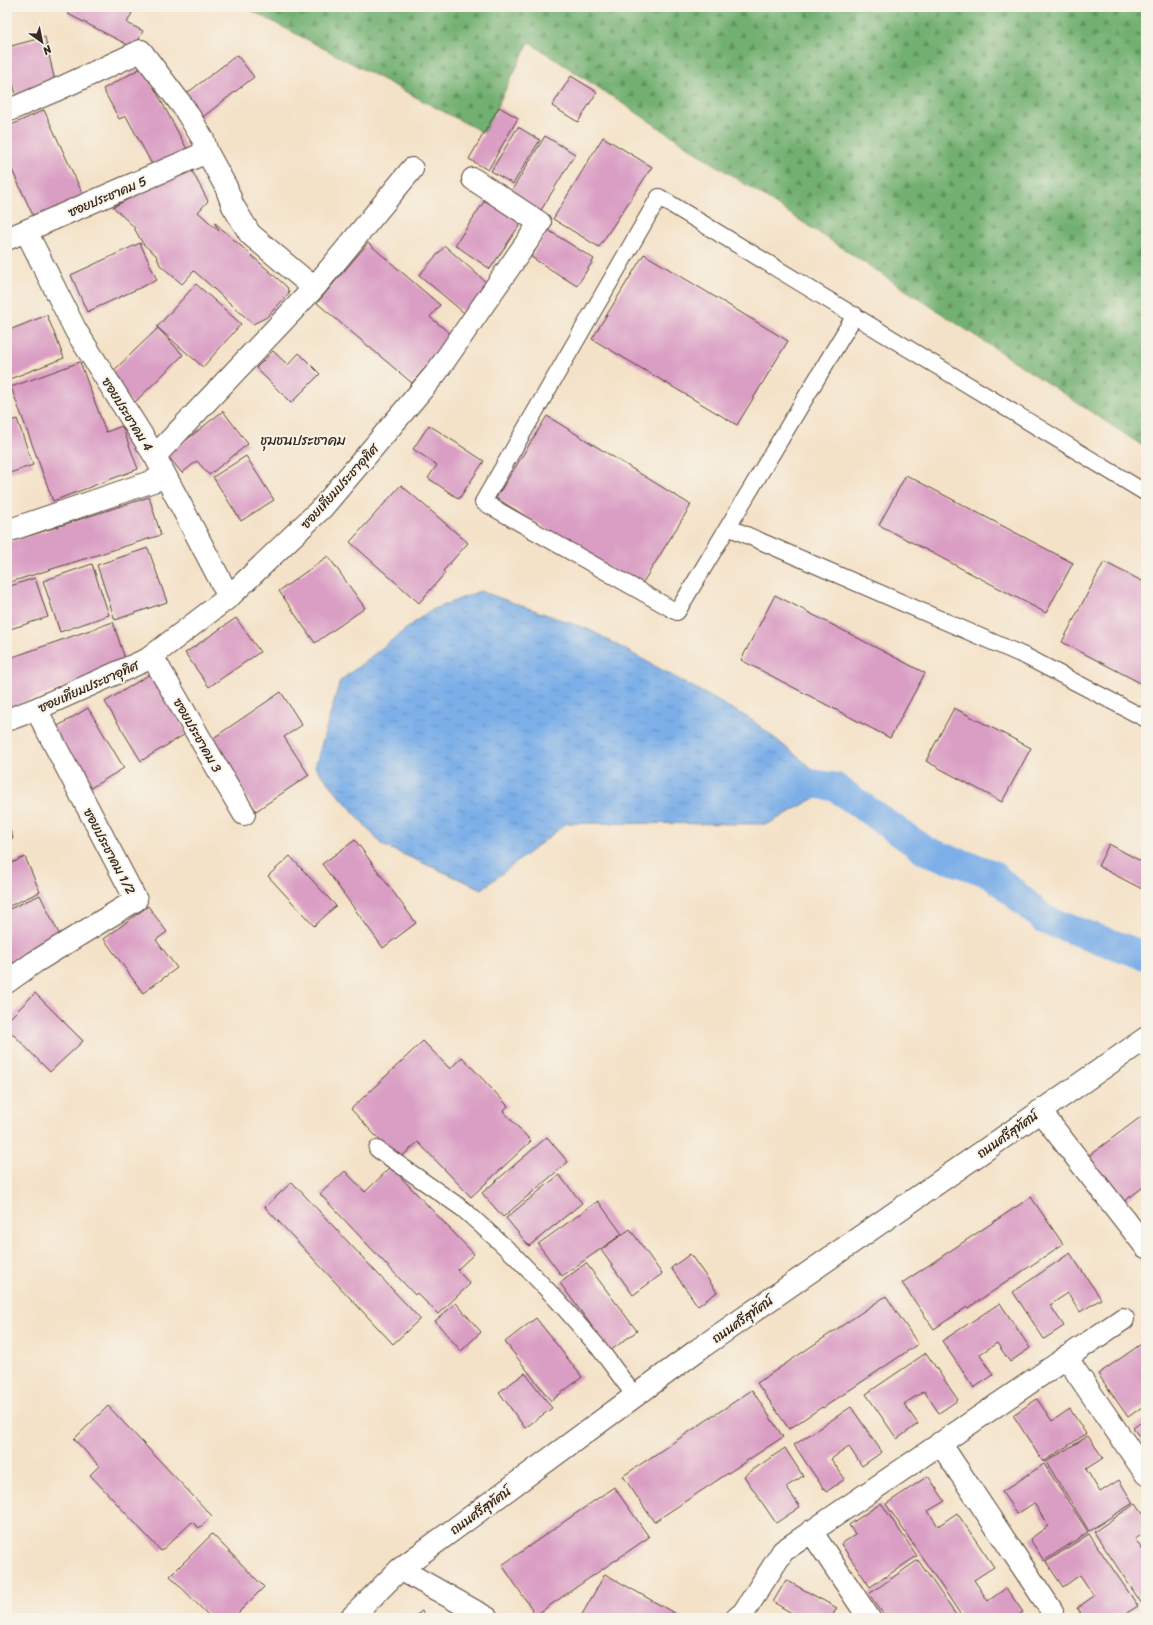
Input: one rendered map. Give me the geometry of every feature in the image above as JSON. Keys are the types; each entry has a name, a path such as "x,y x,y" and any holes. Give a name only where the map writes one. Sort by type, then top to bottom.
{"street":[{"path":"7,111 141,51 184,108 203,139 207,152 226,187 241,221 250,234 314,288"},
{"name":"ซอยประชาคม 5","path":"16,235 207,152"},
{"path":"155,456 314,288 412,169"},
{"name":"ซอยเทียมประชาอุทิศ","path":"7,720 36,709 148,659 229,598 323,507 436,373 540,223 473,179"},
{"name":"ซอยประชาคม 4","path":"16,235 155,456 229,598"},
{"path":"7,531 165,477"},
{"name":"ซอยประชาคม 3","path":"152,656 244,814"},
{"name":"ซอยประชาคม 1/2","path":"7,982 35,962 136,900 36,709"},
{"name":"ถนนศรีสุทัศน์","path":"352,1618 400,1569 699,1349 1146,1038"},
{"path":"1040,1111 1146,1247"},
{"path":"741,1616 782,1550 1123,1319"},
{"path":"1066,1357 1146,1474"},
{"path":"940,1443 1052,1611"},
{"path":"811,1531 869,1618"},
{"path":"400,1569 486,1618"}],"lane":[{"path":"855,315 677,612 483,502 659,197 855,315 1146,493"},
{"path":"728,527 1027,657 1146,719"},
{"path":"377,1149 464,1209 514,1255 557,1300 599,1348 635,1396"}],"green space":[{"path":"245,7 1146,7 1146,448 529,42 484,133"}],"water":[{"path":"480,591 590,630 752,720 835,787 768,824 567,823 482,889 382,845 315,767 340,681 429,611"}],"building":[{"path":"71,7 135,7 127,23 143,31 134,48 68,14"},
{"path":"45,37 56,86 16,95 7,57 7,47"},
{"path":"237,55 254,77 199,120 182,97"},
{"path":"143,67 188,151 155,170 126,116 119,119 103,89"},
{"path":"571,76 597,92 578,122 552,106"},
{"path":"499,107 518,118 488,170 469,159"},
{"path":"44,110 85,199 36,222 7,159 7,127"},
{"path":"518,127 540,140 513,184 491,171"},
{"path":"545,136 575,154 537,217 507,198"},
{"path":"603,137 652,167 599,247 553,219"},
{"path":"190,167 208,201 198,212 219,231 214,222 287,287 289,293 267,317 253,324 194,271 182,284 160,265 156,255 143,244 133,226 113,207"},
{"path":"490,193 525,217 490,269 455,245"},
{"path":"548,230 594,259 577,286 531,257"},
{"path":"140,243 157,280 87,312 71,275"},
{"path":"368,243 440,305 430,317 453,336 412,383 317,303"},
{"path":"445,246 494,289 469,317 419,275"},
{"path":"644,254 788,341 737,425 592,339"},
{"path":"196,284 241,324 203,367 157,327"},
{"path":"47,315 64,358 7,380 7,331"},
{"path":"158,328 183,355 133,404 107,377"},
{"path":"273,351 288,365 299,353 320,374 291,403 256,368"},
{"path":"80,362 106,432 122,426 138,469 53,501 11,387"},
{"path":"223,411 248,444 209,475 197,461 182,473 167,455"},
{"path":"547,416 691,505 640,587 496,498"},
{"path":"17,419 33,465 7,474 7,422"},
{"path":"429,425 484,461 459,499 428,478 437,465 413,449"},
{"path":"246,456 274,500 241,521 213,477"},
{"path":"906,475 1073,563 1046,613 879,525"},
{"path":"401,485 468,543 443,571 445,573 419,603 350,542"},
{"path":"149,497 161,535 7,583 7,543"},
{"path":"148,548 167,602 115,620 97,565"},
{"path":"328,556 365,608 315,643 279,591"},
{"path":"1104,562 1146,583 1146,686 1062,642"},
{"path":"92,564 109,615 60,632 43,581"},
{"path":"35,578 48,617 7,630 7,587"},
{"path":"775,595 925,673 890,738 741,660"},
{"path":"236,618 260,652 209,687 185,653"},
{"path":"113,622 127,665 7,708 7,659"},
{"path":"150,674 187,733 141,761 105,702"},
{"path":"281,692 302,725 284,737 309,775 256,811 209,741"},
{"path":"88,708 124,768 89,789 53,729"},
{"path":"954,708 1031,748 1002,802 926,761"},
{"path":"7,823 13,838 7,840"},
{"path":"355,840 416,923 383,948 322,864"},
{"path":"1109,844 1146,864 1146,882 1142,889 1098,866"},
{"path":"290,856 336,906 314,926 268,876"},
{"path":"25,857 40,892 7,907 7,865"},
{"path":"40,895 62,940 9,965 7,960 7,910"},
{"path":"148,906 167,932 156,940 177,968 143,993 104,939"},
{"path":"35,993 83,1041 50,1072 7,1028 7,1021"},
{"path":"423,1041 450,1069 462,1057 508,1106 503,1111 531,1141 471,1197 418,1142 398,1160 351,1109"},
{"path":"1146,1105 1146,1113 1142,1108"},
{"path":"1146,1113 1146,1185 1122,1203 1087,1157"},
{"path":"547,1137 568,1162 503,1217 482,1193"},
{"path":"391,1167 474,1254 457,1270 470,1284 438,1314 417,1293 415,1295 320,1194 345,1171 365,1192"},
{"path":"559,1175 582,1203 529,1246 506,1218"},
{"path":"292,1182 420,1319 393,1344 265,1207"},
{"path":"1031,1197 1063,1244 934,1329 902,1283"},
{"path":"598,1201 622,1234 562,1276 538,1244"},
{"path":"630,1229 662,1274 633,1295 601,1250"},
{"path":"1070,1253 1101,1299 1080,1312 1068,1293 1050,1305 1064,1326 1044,1339 1013,1292"},
{"path":"690,1254 717,1292 698,1306 671,1268"},
{"path":"586,1263 637,1331 610,1351 560,1283"},
{"path":"886,1296 918,1344 789,1429 757,1383"},
{"path":"456,1303 481,1332 461,1351 435,1321"},
{"path":"1000,1303 1030,1348 1010,1362 997,1343 980,1354 993,1375 974,1388 942,1341"},
{"path":"536,1318 582,1377 551,1401 505,1342"},
{"path":"1144,1342 1146,1345 1146,1404 1128,1417 1098,1374"},
{"path":"926,1353 958,1400 939,1413 924,1391 904,1404 918,1424 897,1439 866,1394"},
{"path":"525,1373 552,1408 525,1428 499,1392"},
{"path":"752,1390 783,1437 654,1522 623,1476"},
{"path":"1037,1399 1052,1421 1070,1409 1086,1434 1043,1462 1013,1415"},
{"path":"108,1406 212,1516 199,1528 192,1522 161,1551 90,1475 99,1466 74,1439"},
{"path":"851,1407 882,1452 862,1466 849,1447 831,1459 845,1479 826,1492 794,1445"},
{"path":"1146,1419 1146,1446 1133,1428"},
{"path":"1088,1436 1103,1458 1086,1469 1100,1492 1119,1480 1133,1503 1089,1531 1046,1462"},
{"path":"785,1448 803,1476 786,1487 800,1507 776,1523 744,1476"},
{"path":"1044,1464 1088,1532 1044,1561 1030,1539 1048,1526 1034,1503 1017,1514 1002,1492"},
{"path":"928,1476 945,1501 928,1511 938,1526 957,1513 994,1567 974,1580 988,1601 1006,1588 1023,1612 1014,1618 963,1618 886,1504"},
{"path":"614,1487 649,1537 536,1615 502,1565"},
{"path":"881,1503 917,1556 870,1587 841,1544 855,1535 849,1525"},
{"path":"1136,1503 1146,1517 1146,1532 1135,1539 1146,1555 1146,1601 1142,1604 1094,1532"},
{"path":"212,1534 264,1587 233,1618 211,1618 170,1576"},
{"path":"1089,1534 1138,1606 1119,1618 1083,1618 1077,1608 1094,1596 1080,1575 1063,1587 1046,1562"},
{"path":"918,1560 958,1618 886,1618 869,1594"},
{"path":"605,1574 683,1618 580,1618"},
{"path":"786,1580 837,1608 831,1618 793,1618 795,1615 773,1602"},
{"path":"422,1611 426,1618 412,1618"}],"waterway":[{"path":"795,781 835,787 926,851 992,874 1045,920 1146,956"}],"district":[{"name":"ชุมชนประชาคม","path":"303,440"}]}
